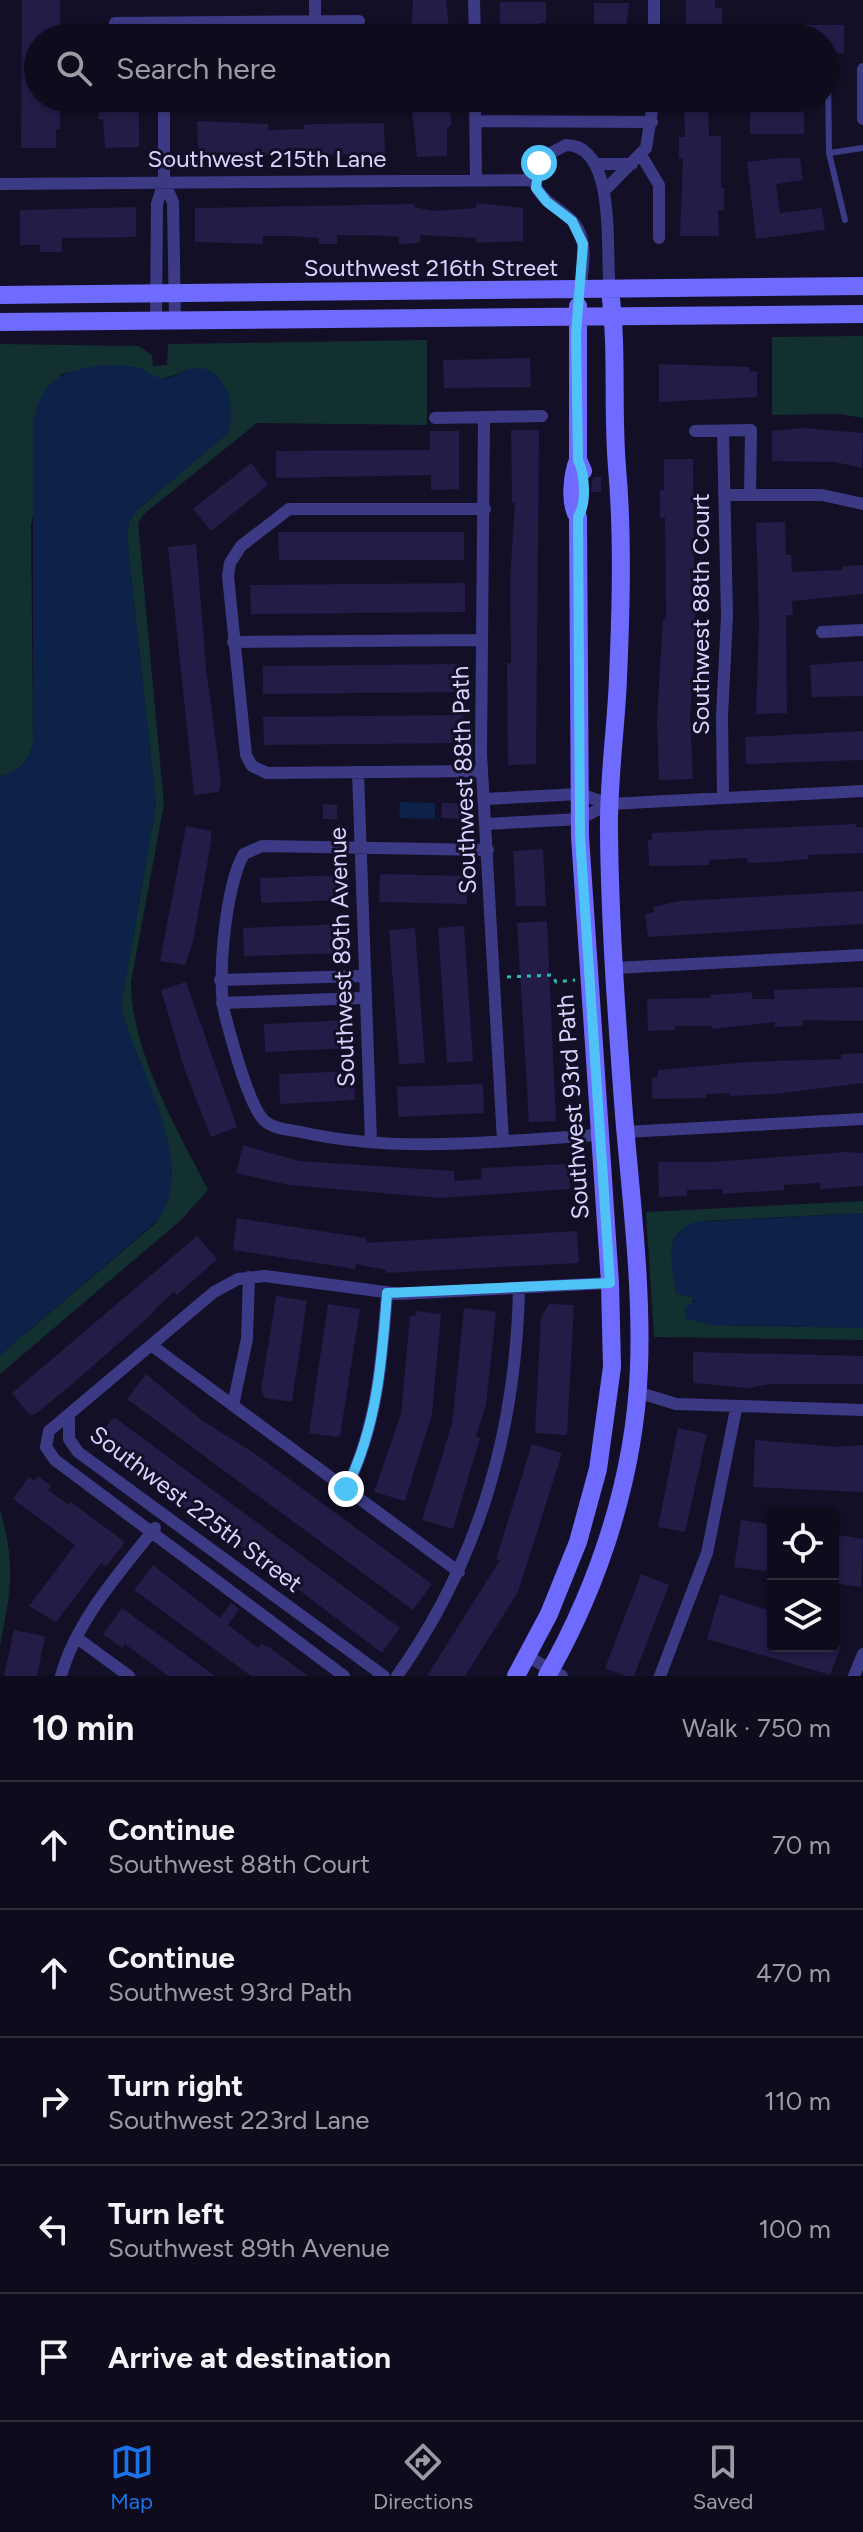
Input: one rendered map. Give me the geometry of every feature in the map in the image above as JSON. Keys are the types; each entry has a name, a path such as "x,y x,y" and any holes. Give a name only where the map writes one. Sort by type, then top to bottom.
{"street":[{"path":"315,0 315,22"},
{"path":"474,0 475,24"},
{"path":"654,0 654,24"},
{"path":"115,23 359,21"},
{"path":"863,69 863,119"},
{"path":"164,112 164,182 173,202 165,320"},
{"path":"476,112 476,180"},
{"path":"605,190 636,160 652,122 653,112"},
{"path":"476,121 652,122"},
{"path":"580,291 581,234 572,221 542,197 534,180 543,157 560,146 581,147 597,164 605,190 610,291"},
{"path":"597,164 636,160"},
{"path":"636,160 659,185 659,238"},
{"name":"Southwest 215th Lane","path":"0,184 534,180"},
{"name":"Southwest 216th Street","path":"0,295 863,286"},
{"name":"Southwest 93rd Path","path":"518,1675 570,1566 598,1469 610,1393 610,1283 598,1135 580,819 578,517 583,510 583,483 578,460 576,316 580,291"},
{"name":"Southwest 93rd Path","path":"554,1674 588,1595 613,1521 630,1446 637,1392 638,1293 615,968 609,804 618,675 618,546 611,487 617,469 614,316 610,291"},
{"path":"165,293 165,320"},
{"name":"Southwest 216th Street","path":"0,322 863,314"},
{"path":"435,418 542,416"},
{"name":"Southwest 88th Path","path":"484,417 482,771 503,1141"},
{"name":"Southwest 88th Court","path":"695,431 751,430 750,495"},
{"name":"Southwest 88th Court","path":"723,431 727,634 722,716 723,798"},
{"path":"724,495 827,496 863,504"},
{"path":"482,771 267,773 255,768 246,755 228,582 230,563 241,546 287,509 485,509"},
{"path":"822,632 863,630"},
{"path":"233,642 482,640"},
{"name":"Southwest 89th Avenue","path":"358,772 371,1141"},
{"path":"484,799 580,794 609,804 863,791"},
{"path":"486,824 580,819 609,804"},
{"path":"488,850 262,846 247,852 238,869 220,980 222,1003 252,1096 264,1120 312,1134 371,1141 428,1144 598,1135"},
{"path":"615,968 863,955"},
{"path":"220,980 363,976"},
{"path":"222,1003 364,998"},
{"path":"625,1132 863,1119"},
{"path":"69,1415 214,1292 249,1277 387,1293 610,1283"},
{"path":"233,1405 247,1339 249,1277"},
{"path":"397,1676 459,1572 486,1504 507,1425 516,1354 519,1288"},
{"path":"346,1489 359,1462 376,1401 387,1293"},
{"path":"151,1345 459,1572"},
{"path":"637,1392 668,1403 736,1409 863,1410"},
{"path":"660,1676 707,1553 736,1409"},
{"name":"Southwest 225th Street","path":"69,1415 68,1434 74,1449 384,1676"},
{"name":"Southwest 225th Street","path":"69,1415 49,1431 46,1442 50,1455 344,1676"},
{"path":"61,1676 77,1638 165,1516"},
{"path":"77,1638 129,1676"},
{"path":"854,1676 863,1654"},
{"path":"527,1656 554,1674"}],"lane":[{"path":"828,112 829,153 845,220"},
{"path":"829,153 863,148"}],"path":[{"path":"507,977 552,975 556,982 576,980"}],"green space":[{"path":"863,336 863,418 840,414 772,415 772,337"},
{"path":"427,340 427,425 257,423 144,514 138,523 164,804 131,982 133,1008 147,1062 158,1089 208,1190 181,1220 0,1374 0,1355 157,1222 160,1116 127,1031 121,1005 156,805 127,538 129,522 137,510 229,432 183,372 162,379 150,376 141,368 107,365 61,374 31,525 33,743 22,765 0,776 0,344 138,346 152,355 153,366 167,365 168,344"},
{"path":"863,1201 863,1213 704,1221 673,1239 672,1264 676,1293 694,1298 686,1318 711,1325 863,1328 863,1340 654,1337 646,1212"},
{"path":"0,1510 8,1547 10,1578 0,1646"}],"water":[{"path":"107,365 135,367 165,378 202,368 220,379 226,388 231,410 229,432 137,510 129,522 127,538 156,805 121,1005 161,1115 172,1171 169,1197 157,1221 0,1355 0,776 22,765 33,743 33,424 42,396 56,379 66,373"},
{"path":"400,802 435,803 435,819 399,818"},
{"path":"863,1213 863,1328 711,1325 686,1318 684,1307 694,1302 694,1298 676,1293 672,1261 674,1241 685,1226 696,1222"}],"building":[{"path":"22,0 60,0 60,24 24,24 24,112 60,112 56,148 21,148"},
{"path":"413,0 446,0 449,24 412,24"},
{"path":"686,0 715,0 715,8 722,8 722,24 686,24"},
{"path":"500,2 546,2 546,23 500,24"},
{"path":"594,3 629,3 627,24 594,24"},
{"path":"839,25 844,25 844,53 839,53"},
{"path":"99,112 139,112 139,147 105,148 103,119 98,119"},
{"path":"412,112 450,112 452,124 447,130 447,156 417,157"},
{"path":"684,112 708,112 709,136 721,136 724,210 718,210 719,236 680,236 683,158 679,158 679,137 685,137"},
{"path":"750,112 804,112 804,134 750,134"},
{"path":"197,121 268,124 268,130 304,129 304,125 315,124 384,123 385,154 198,156"},
{"path":"800,158 803,180 776,184 780,213 822,208 825,230 756,239 747,162"},
{"path":"476,203 523,208 523,241 476,243 476,238 420,235 420,243 399,244 399,237 337,235 337,244 319,244 319,238 292,236 263,236 263,244 195,242 195,208 414,204 414,207 434,211 476,208"},
{"path":"136,207 136,237 62,238 62,252 40,252 40,245 20,245 20,210"},
{"path":"530,358 531,387 444,388 443,360"},
{"path":"659,364 750,367 750,372 757,371 757,397 659,402"},
{"path":"803,428 863,433 862,468 835,462 772,461 772,431"},
{"path":"511,430 539,430 536,764 508,765 507,663 511,663 510,582 515,503 512,503"},
{"path":"430,431 459,431 459,489 431,490 431,475 276,478 276,451 430,450"},
{"path":"664,459 693,459 695,642 690,718 693,779 659,780 657,720 663,619 666,619 665,518 660,518"},
{"path":"251,463 268,485 211,531 193,509"},
{"path":"593,477 601,477 601,492 591,492"},
{"path":"785,522 786,555 791,555 792,572 843,570 842,566 863,565 863,594 792,601 793,615 786,615 787,713 756,714 759,622 756,523"},
{"path":"278,532 464,532 464,560 279,560"},
{"path":"196,544 206,667 221,781 219,792 194,795 168,547"},
{"path":"465,583 465,612 251,614 250,585"},
{"path":"863,661 863,696 812,697 810,665"},
{"path":"463,664 463,692 263,694 263,666"},
{"path":"463,715 463,743 264,745 263,717"},
{"path":"863,731 863,760 746,764 745,737"},
{"path":"442,803 459,803 459,819 441,818"},
{"path":"323,804 337,805 337,819 323,819"},
{"path":"856,824 856,827 863,827 863,853 808,855 808,859 775,862 747,863 747,858 709,860 709,865 649,866 648,840 652,840 652,833"},
{"path":"186,826 211,831 211,842 193,942 185,965 160,961"},
{"path":"543,849 546,906 516,906 513,851"},
{"path":"380,874 467,876 467,904 379,902"},
{"path":"343,875 344,900 261,903 260,878"},
{"path":"863,891 863,924 648,937 645,914 654,912 653,907 679,901"},
{"path":"547,921 556,1121 529,1122 517,923"},
{"path":"345,924 346,953 244,956 243,928"},
{"path":"464,926 473,1061 447,1063 438,928"},
{"path":"415,928 425,1063 399,1064 389,930"},
{"path":"186,982 237,1127 211,1137 185,1071 161,990"},
{"path":"863,987 863,1021 802,1020 803,1026 775,1027 775,1022 712,1029 712,1026 675,1026 675,1030 648,1031 647,999 710,998 710,995 752,992 752,999 774,999 774,990"},
{"path":"351,1020 352,1048 265,1052 264,1024"},
{"path":"863,1053 863,1083 774,1094 730,1096 730,1093 706,1094 706,1098 652,1099 652,1077 658,1077 658,1070 748,1062 841,1059 841,1054"},
{"path":"354,1071 355,1100 280,1104 279,1074"},
{"path":"483,1084 484,1113 398,1117 397,1087"},
{"path":"243,1145 299,1161 454,1171 455,1181 482,1179 481,1168 568,1164 570,1189 440,1198 289,1185 236,1173"},
{"path":"863,1153 863,1186 820,1189 820,1183 784,1185 784,1190 723,1194 722,1189 687,1190 687,1196 659,1197 658,1162 712,1162"},
{"path":"237,1218 366,1238 366,1243 577,1231 579,1263 386,1273 386,1270 356,1264 355,1269 233,1250"},
{"path":"197,1236 217,1259 177,1295 174,1292 70,1386 34,1415 29,1414 12,1393"},
{"path":"276,1296 307,1301 292,1402 265,1398 261,1390"},
{"path":"328,1304 360,1309 340,1436 336,1437 309,1433"},
{"path":"549,1304 574,1305 567,1435 535,1433 541,1317"},
{"path":"464,1308 496,1312 486,1405 476,1436 480,1438 453,1529 422,1520 452,1424"},
{"path":"416,1311 441,1314 432,1414 405,1501 374,1492 401,1414 410,1316 416,1316"},
{"path":"693,1352 863,1356 863,1384 769,1384 749,1388 693,1383"},
{"path":"146,1374 200,1419 254,1453 432,1584 413,1610 127,1399"},
{"path":"114,1417 400,1628 382,1653 225,1534 207,1521 205,1524 146,1480 149,1477 97,1439"},
{"path":"678,1428 707,1434 685,1532 658,1527"},
{"path":"755,1440 837,1447 863,1445 863,1492 753,1487"},
{"path":"532,1444 562,1453 518,1592 465,1676 427,1676 500,1560 496,1559"},
{"path":"38,1476 51,1486 48,1490 69,1505 71,1502 125,1542 106,1567 101,1563 56,1622 29,1606 75,1545 13,1499 29,1477 34,1481"},
{"path":"741,1520 767,1524 767,1571 734,1567"},
{"path":"839,1535 863,1539 861,1587 839,1584"},
{"path":"153,1565 220,1618 231,1603 239,1609 228,1625 258,1648 261,1644 270,1648 308,1676 251,1676 134,1590"},
{"path":"641,1574 669,1585 634,1676 626,1676 605,1668"},
{"path":"720,1594 767,1610 767,1652 839,1652 830,1675 707,1639"},
{"path":"122,1608 215,1676 168,1676 125,1644 122,1648 103,1634"},
{"path":"14,1630 45,1636 37,1676 4,1676"}],"route":[{"path":"346,1489 359,1462 376,1401 382,1367 387,1293 610,1283 580,836 578,517 583,510 583,471 578,460 576,316 583,244 581,234 572,221 547,202 536,188 534,180 539,163"}]}
